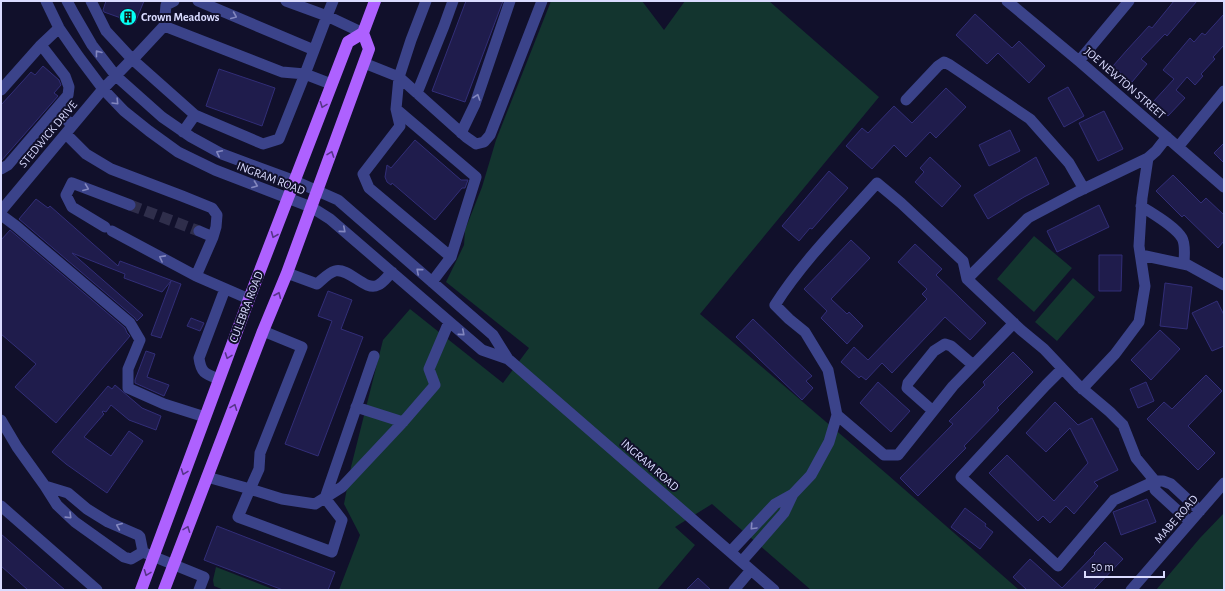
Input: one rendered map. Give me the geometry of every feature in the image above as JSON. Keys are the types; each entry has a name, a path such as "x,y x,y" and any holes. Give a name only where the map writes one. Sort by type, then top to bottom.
{"main road":[{"path":"363,33 374,1"},
{"name":"CULEBRA ROAD","path":"141,590 148,554 205,417 331,84 348,42 363,33 369,49 364,63 287,273 263,331 164,590"}],"street":[{"name":"INGRAM ROAD","path":"46,1 59,28 103,88 134,119 149,131 178,152 215,170 311,207 330,219 482,350 508,359"},
{"name":"INGRAM ROAD","path":"68,1 92,45 116,76 162,117 183,132 222,154 317,190 338,200 493,335 508,359 731,551 774,590"},
{"path":"90,1 106,31 132,59 195,115 262,144 279,139 333,1"},
{"path":"174,1 166,5 164,26 282,72 305,74 331,84"},
{"path":"198,1 314,50"},
{"path":"286,1 327,16 363,33"},
{"path":"426,1 399,77 396,109 400,126 363,174 369,188 451,257"},
{"path":"417,93 444,26 452,1"},
{"path":"461,133 475,104 510,1"},
{"path":"364,63 399,77 461,133 476,144 484,142 490,135 542,1"},
{"name":"JOE NEWTON STREET","path":"1007,1 1079,61 1224,187"},
{"path":"1079,61 1129,1"},
{"name":"STEDWICK DRIVE","path":"1,211 103,88 164,26"},
{"path":"1,90 41,45 59,28"},
{"path":"1,169 8,165 68,95 69,87 65,76 41,45"},
{"path":"906,100 938,66 944,62 950,65 1030,119 1069,163 1084,189"},
{"path":"1178,147 1224,91"},
{"path":"396,109 476,177 451,257 432,282"},
{"path":"56,110 86,154 111,169 212,208 217,215 216,227 196,276"},
{"path":"183,132 195,115"},
{"path":"967,279 1028,218 1148,158 1156,151 1167,137"},
{"path":"1082,389 1115,354 1139,322 1145,286 1139,246 1141,206 1148,158"},
{"path":"731,551 775,504 793,494 811,475 829,442 837,415 828,370 805,332 775,305 784,291 822,244 877,182 963,261 967,279 1044,349 1082,389 1123,425 1136,458 1155,482 1155,490 1190,522"},
{"path":"130,205 72,183 66,195 72,207 109,229 196,276 249,299"},
{"path":"1141,206 1160,218 1182,238 1184,245 1184,264"},
{"path":"1,215 130,323 140,340 128,369 128,388 164,404 205,417"},
{"path":"199,231 213,237"},
{"path":"1140,255 1188,265 1224,285"},
{"path":"287,273 317,284 334,271 342,270 370,286 377,286 392,272"},
{"path":"219,379 205,374 200,366 199,358 225,289"},
{"path":"207,478 250,488 282,499 315,504 325,498 342,487 403,422 435,385 429,369 449,322"},
{"path":"837,415 884,455 898,455 953,386 1014,323"},
{"path":"263,331 302,347 260,453 259,469 238,517 332,552 342,520 325,498"},
{"path":"933,411 907,388 908,383 934,351 945,344 951,346 973,365"},
{"path":"325,498 374,356"},
{"path":"1062,369 961,477 1058,566 1114,500 1155,482 1163,481 1170,484 1200,511"},
{"path":"356,407 403,422"},
{"path":"1,420 17,447 57,505 75,522 124,558 131,559 148,554 204,577 202,589"},
{"name":"MABE ROAD","path":"1131,590 1224,483"},
{"path":"45,486 68,493 87,509 108,522 138,535 148,554"},
{"path":"742,561 784,513 793,494"},
{"path":"1,506 97,590"},
{"path":"734,590 751,570"}],"green space":[{"path":"551,1 642,1 664,30 685,1 769,1 879,97 700,314 888,475 1019,590 811,590 712,504 675,527 695,545 657,590 339,590 360,535 344,504 351,467 383,340 410,309 503,383 529,348 446,282 464,245 465,230 482,187 496,140"},
{"path":"1034,236 1072,268 1034,312 997,279"},
{"path":"1073,278 1095,297 1057,341 1035,322"},
{"path":"1224,513 1224,590 1156,590 1200,538"},
{"path":"216,567 275,590 224,590 214,586 213,580"}],"building":[{"name":"Crown Meadows","path":"106,1 144,1 135,23 104,12 103,10"},
{"path":"466,1 503,1 465,102 432,91"},
{"path":"1174,1 1197,1 1167,36 1165,34 1141,59 1147,64 1132,82 1113,66 1149,26 1152,28"},
{"path":"975,14 1012,48 1019,41 1045,66 1029,83 998,53 987,64 956,35"},
{"path":"1224,14 1224,45 1213,57 1215,59 1201,74 1203,76 1195,85 1187,77 1176,90 1185,98 1168,116 1153,102 1174,79 1163,70 1190,38 1194,42 1202,33 1205,35"},
{"path":"43,66 59,80 61,85 54,93 58,96 1,161 1,105 31,72 35,75"},
{"path":"219,69 275,88 262,126 206,106"},
{"path":"1068,87 1084,116 1064,127 1048,98"},
{"path":"946,88 966,107 936,138 930,132 906,157 894,145 872,169 846,146 862,128 868,133 894,106 912,123"},
{"path":"1104,111 1123,149 1098,161 1079,123"},
{"path":"1010,130 1020,151 989,166 979,145"},
{"path":"415,140 461,180 468,180 465,188 462,188 435,220 392,183 391,185 387,182 385,177 387,165 391,168"},
{"path":"1224,143 1224,163 1214,153"},
{"path":"930,157 961,186 942,207 915,182 924,172 920,168"},
{"path":"1036,157 1049,184 988,219 974,195"},
{"path":"829,171 848,188 812,229 810,228 799,241 782,226"},
{"path":"1173,175 1201,203 1206,198 1224,215 1224,241 1218,248 1184,215 1182,217 1156,191"},
{"path":"36,199 48,208 50,206 118,266 120,261 181,284 161,338 151,335 171,281 162,292 124,278 125,274 72,253 143,315 137,321 19,219"},
{"path":"1099,205 1109,227 1057,252 1047,231"},
{"path":"10,230 125,328 130,336 56,423 15,387 36,364 1,334 1,240"},
{"path":"851,240 870,258 831,299 847,314 849,312 863,326 847,344 821,318 827,311 804,289"},
{"path":"915,244 942,269 936,275 986,323 970,340 945,317 892,373 882,363 866,380 861,376 859,378 841,362 854,347 868,360 927,299 922,294 927,289 898,262"},
{"path":"1099,255 1122,255 1121,291 1099,291"},
{"path":"1165,283 1192,287 1187,329 1160,326"},
{"path":"328,291 352,300 341,329 363,337 318,456 285,444 332,321 318,316"},
{"path":"1217,301 1224,315 1224,346 1212,351 1192,313"},
{"path":"191,318 204,323 200,331 187,326"},
{"path":"753,319 812,376 806,381 813,388 802,400 736,337"},
{"path":"1160,330 1180,349 1151,380 1131,360"},
{"path":"146,351 155,354 147,377 169,385 164,396 135,383"},
{"path":"1013,352 1033,372 997,408 999,410 964,446 966,448 918,496 900,478 953,424 949,421 985,385 983,382"},
{"path":"1206,375 1222,391 1188,426 1215,453 1198,470 1147,419 1164,402 1172,409"},
{"path":"878,382 910,411 891,432 860,403"},
{"path":"1146,382 1154,401 1138,408 1130,389"},
{"path":"115,385 142,408 161,416 156,430 129,420 111,405 106,412 102,412 104,414 84,437 111,456 129,431 143,441 107,493 66,464 52,452 108,386 112,389"},
{"path":"1055,402 1078,425 1092,418 1118,470 1094,482 1098,486 1074,514 1066,506 1050,523 1043,516 1038,521 989,473 1007,455 1054,501 1088,463 1070,428 1046,452 1026,433"},
{"path":"1147,499 1156,522 1121,535 1113,512"},
{"path":"965,508 986,524 985,526 993,532 980,549 951,527"},
{"path":"217,526 335,572 328,590 283,590 204,560"},
{"path":"1,534 65,590 28,590 1,566"},
{"path":"1105,542 1123,559 1093,590 1027,590 1013,577 1030,559 1062,588"},
{"path":"698,578 711,590 686,590"}],"tunnel":[{"path":"130,205 199,231"}],"place":[{"name":"Crown Meadows","path":"128,17"}]}
